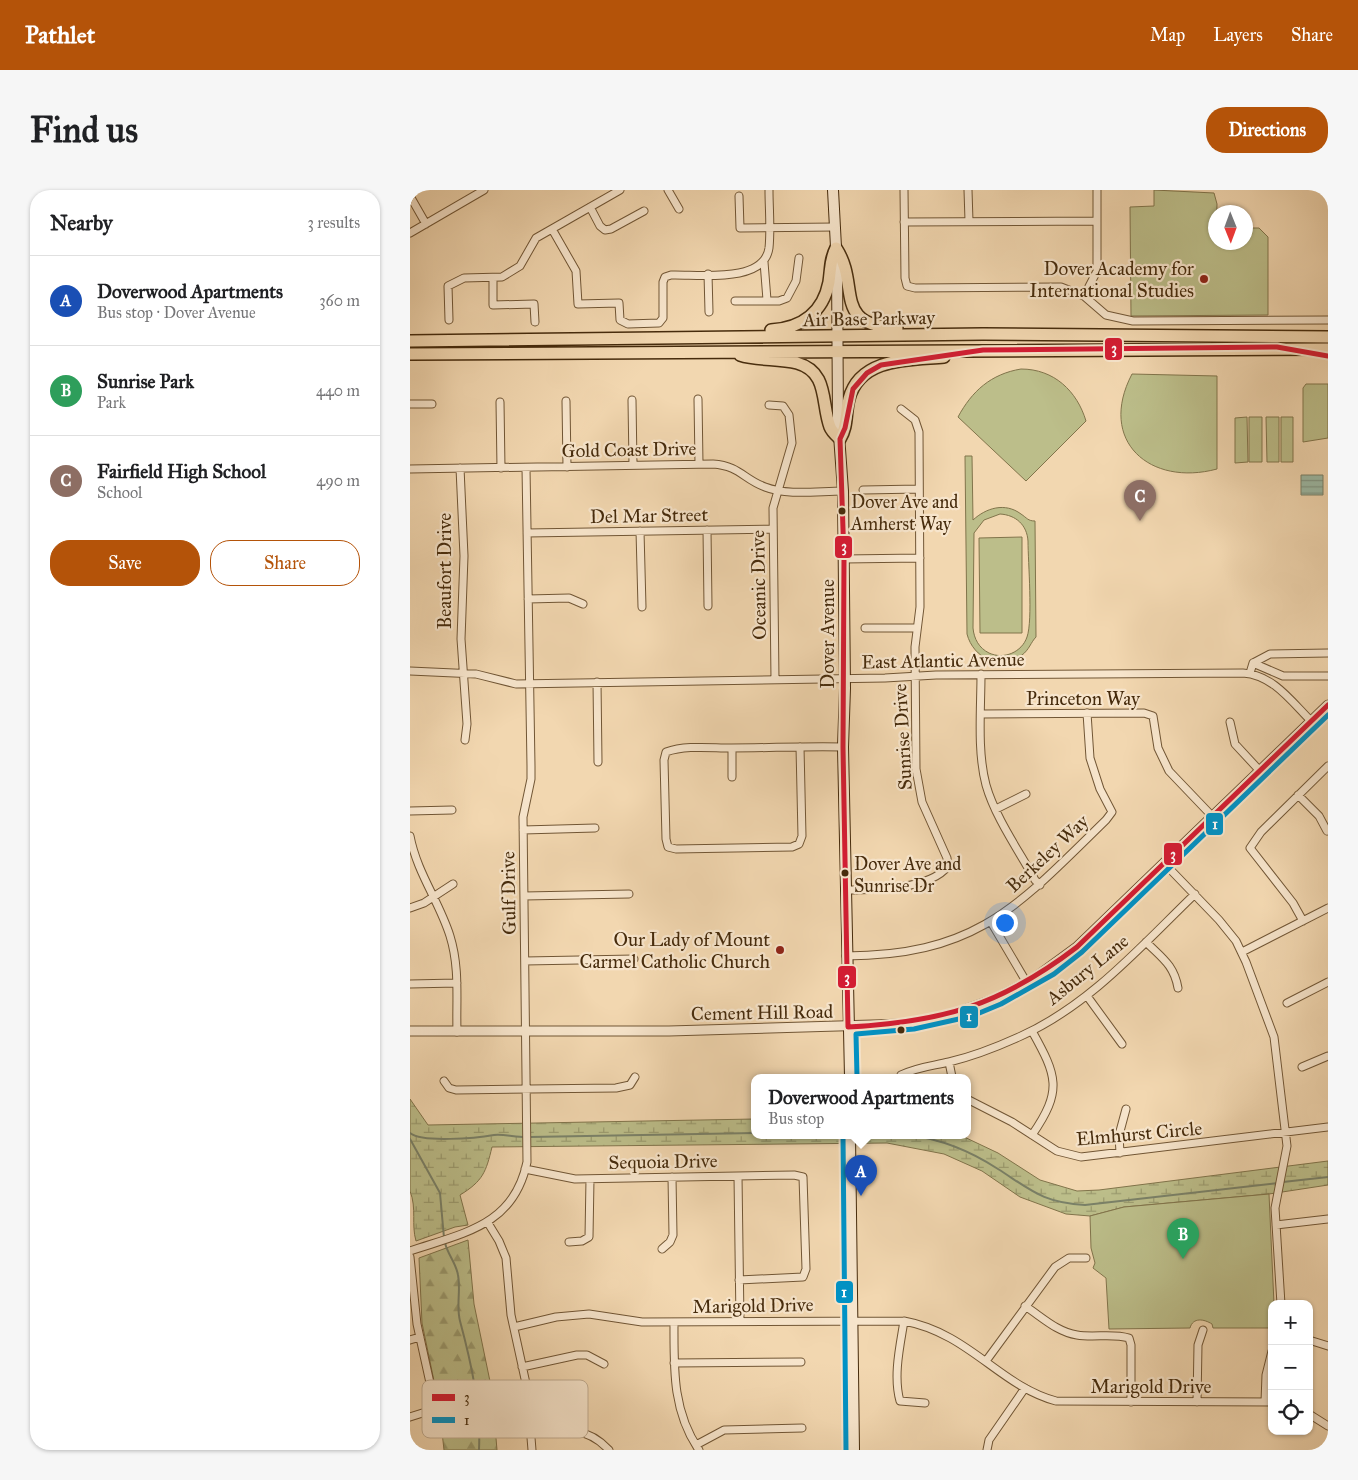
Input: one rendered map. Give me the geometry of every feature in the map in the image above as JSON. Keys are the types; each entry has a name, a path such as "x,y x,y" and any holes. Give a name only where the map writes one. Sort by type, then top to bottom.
{"main road":[{"name":"Dover Avenue","path":"833,190 843,491 845,679 843,747 850,1074"},
{"path":"712,338 750,331 785,329 800,324 810,317 825,296 829,282 830,260 836,248 844,260 853,307 859,318 878,327 943,334"},
{"path":"1277,342 1328,332"},
{"name":"Air Base Parkway","path":"410,342 943,334 1277,342 1328,349"},
{"name":"Air Base Parkway","path":"410,354 983,350 1277,342 1328,337"},
{"path":"1277,342 1328,356"},
{"path":"727,352 755,360 799,364 813,372 822,385 830,428 840,440 846,428 851,392 867,372 890,362 983,350"},
{"path":"850,1139 854,1450"}],"street":[{"path":"410,233 484,190"},
{"path":"450,320 448,286 464,278 502,277 520,266 536,238 620,190"},
{"path":"668,190 679,209"},
{"path":"552,229 576,272 578,304 619,303 620,320 628,324 659,323 664,318 663,282 665,277 743,273 759,267 764,262 769,249 769,190"},
{"path":"904,190 905,278 907,286 915,288 1055,287 1072,290 1084,296 1106,315 1126,321 1328,320"},
{"path":"968,190 969,221"},
{"path":"1084,296 1097,270 1097,190"},
{"path":"410,196 426,224"},
{"path":"739,196 740,228 835,227"},
{"path":"590,207 600,226 605,230 611,229 644,211"},
{"path":"904,222 1097,221"},
{"path":"735,301 779,300 787,298 791,294 796,281 799,258"},
{"path":"764,262 767,300"},
{"path":"708,274 709,312"},
{"path":"493,278 493,304 534,304 534,322"},
{"path":"698,399 699,464"},
{"path":"632,400 633,466"},
{"path":"566,401 567,467"},
{"path":"500,402 501,468"},
{"path":"410,404 432,404"},
{"name":"Oceanic Drive","path":"769,405 783,406 787,410 792,432 790,453 777,490 773,529 775,680"},
{"name":"Sunrise Drive","path":"846,890 904,886 944,873 948,866 947,858 928,820 918,786 915,676 920,607 918,425 915,420 901,409"},
{"name":"Gold Coast Drive","path":"410,469 699,464 731,467 756,484 777,490 843,491"},
{"name":"Beaufort Drive","path":"460,468 464,556 461,626 467,724 465,740"},
{"name":"Gulf Drive","path":"410,1251 488,1223 515,1195 526,1169 528,1133 523,808 531,779 526,468"},
{"path":"863,490 919,490"},
{"name":"Del Mar Street","path":"527,533 773,529"},
{"path":"707,530 708,606"},
{"path":"640,531 642,607"},
{"path":"844,559 920,558"},
{"path":"528,599 569,598 584,604"},
{"path":"865,628 917,628"},
{"path":"1250,673 1253,663 1270,654 1328,653"},
{"path":"1253,663 1283,676 1328,676"},
{"name":"East Atlantic Avenue","path":"410,671 463,673 485,676 507,683 529,684 845,679 981,674 1250,673 1274,684 1311,721"},
{"path":"981,674 984,776 996,809 1035,880 1040,885"},
{"path":"597,682 598,762"},
{"name":"Cement Hill Road","path":"410,1031 525,1033 892,1026 942,1018 995,1000 1027,983 1077,947 1328,705"},
{"name":"Berkeley Way","path":"846,956 879,956 919,950 957,939 991,922 1040,885 1112,812 1100,789 1090,758 1087,713"},
{"name":"Princeton Way","path":"982,714 1144,713 1153,716 1162,760 1177,781 1212,816"},
{"path":"1230,722 1235,744 1260,771"},
{"path":"800,747 802,836 799,844 792,847 676,849 668,847 665,829 664,760 666,752 676,749 800,747 843,747"},
{"path":"732,748 732,777"},
{"path":"1303,921 1293,903 1250,848 1261,832 1328,766"},
{"path":"996,809 1026,794"},
{"path":"1298,795 1319,816 1327,831"},
{"path":"410,811 452,810"},
{"path":"523,830 595,828"},
{"path":"410,836 417,864 451,938 457,983 457,1032"},
{"path":"1164,863 1228,930 1242,952 1274,1037 1286,1134 1285,1168 1278,1191 1276,1225 1281,1300"},
{"path":"410,908 453,884"},
{"path":"524,896 629,894"},
{"name":"Asbury Lane","path":"903,1074 916,1068 948,1062 987,1050 1032,1031 1086,996 1146,942 1195,894"},
{"path":"1242,952 1328,908"},
{"path":"991,922 1027,983"},
{"path":"1146,942 1172,967 1178,988"},
{"path":"525,960 634,959"},
{"path":"1287,1003 1328,982"},
{"path":"410,984 457,983"},
{"path":"1086,996 1122,1044"},
{"path":"1032,1031 1049,1065 1054,1086 1050,1105 1032,1135"},
{"path":"1302,1067 1328,1056"},
{"path":"948,1062 951,1074"},
{"path":"444,1081 449,1088 456,1090 527,1090 616,1088 630,1085 635,1077"},
{"name":"Elmhurst Circle","path":"971,1101 1069,1156 1092,1157 1120,1154 1286,1134 1328,1127"},
{"path":"1120,1154 1119,1135 1126,1109"},
{"name":"Sequoia Drive","path":"526,1169 569,1179 794,1175 802,1177 806,1269 803,1277 739,1280"},
{"path":"738,1176 740,1321"},
{"path":"662,1249 670,1242 673,1235 672,1177"},
{"path":"569,1242 582,1241 589,1237 590,1179"},
{"path":"1276,1225 1328,1219"},
{"path":"488,1223 504,1250 514,1327 525,1380"},
{"path":"410,1257 420,1337 429,1380"},
{"path":"986,1361 1044,1280 1062,1261 1069,1258 1086,1258"},
{"path":"1025,1306 1068,1333 1078,1335 1120,1335 1128,1338 1131,1345 1131,1402"},
{"name":"Marigold Drive","path":"514,1327 556,1317 581,1314 642,1322 904,1321 940,1331 1025,1388 1044,1398 1067,1403 1268,1402"},
{"path":"904,1321 898,1367 898,1393 900,1401 924,1403"},
{"path":"674,1322 675,1387 684,1422 698,1447 724,1430 802,1428"},
{"path":"1197,1402 1198,1345 1203,1330"},
{"path":"410,1340 420,1337"},
{"path":"1313,1341 1328,1346"},
{"path":"522,1367 577,1355 587,1355 604,1364"},
{"path":"674,1363 801,1362"},
{"path":"1268,1368 1266,1376 1268,1402"},
{"path":"987,1450 989,1440 1025,1388"},
{"path":"410,1417 422,1413"},
{"path":"1313,1417 1328,1426"},
{"path":"588,1434 609,1450"}],"green space":[{"name":"Dover Academy for International Studies","path":"1154,190 1214,193 1217,205 1208,205 1208,250 1253,250 1253,228 1259,228 1268,237 1268,315 1131,316 1130,207 1154,206"},
{"path":"1021,369 1044,373 1062,384 1077,400 1086,421 1026,481 958,417 970,399 984,385 1000,375"},
{"path":"1132,374 1217,376 1217,469 1193,473 1171,471 1151,465 1136,453 1126,438 1121,420 1123,398"},
{"path":"1306,384 1328,384 1328,438 1303,442 1303,388"},
{"path":"1247,417 1248,462 1235,463 1235,418"},
{"path":"1249,417 1262,417 1262,462 1249,462"},
{"path":"1266,417 1279,417 1279,462 1267,462"},
{"path":"1281,417 1293,417 1293,462 1281,462"},
{"path":"965,456 972,456 973,520 984,512 1002,507 1015,510 1029,520 1035,521 1036,637 1022,655 1014,660 997,662 989,660 975,650 967,634","holes":["1000,514 1020,522 1027,535 1030,618 1025,642 1012,653 1001,656 982,649 976,639 973,628 974,533 984,520"]},
{"path":"1022,537 1022,633 980,633 979,538"},
{"path":"410,1099 428,1125 751,1119 751,1139 968,1139 998,1153 1040,1180 1077,1191 1099,1190 1328,1161 1328,1185 1269,1194 1124,1207 1090,1216 1066,1214 1020,1197 982,1171 944,1154 887,1143 492,1147 488,1163 479,1180 460,1195 468,1225 455,1227 416,1241 410,1191"},
{"path":"1269,1194 1274,1300 1268,1300 1268,1328 1213,1328 1212,1324 1199,1320 1191,1324 1190,1328 1109,1329 1106,1278 1093,1268 1095,1263 1091,1248 1090,1216 1124,1207"},
{"path":"468,1240 474,1304 490,1380 434,1380 422,1323 419,1258"},
{"path":"443,1438 496,1438 497,1450 444,1450"}],"shaded area":[{"path":"1301,475 1323,475 1323,495 1301,495"}],"waterway":[{"path":"410,1133 416,1136 437,1139 498,1135 525,1137"},
{"path":"530,1137 751,1133"},
{"path":"410,1139 440,1193 444,1238"},
{"path":"928,1139 967,1152 1038,1194 1071,1204 1085,1205 1278,1183"},
{"path":"1283,1182 1328,1177"},
{"path":"445,1243 458,1275 459,1315 473,1380"},
{"path":"479,1438 479,1450"}],"transit line":[{"name":"3","path":"1328,356 1277,347 983,350 881,365 867,373 853,389 845,428 840,439 844,559 843,747 848,1027 913,1021 970,1007 1023,983 1049,967 1077,947 1328,705"},
{"name":"1","path":"857,1074 856,1034 914,1029 972,1016 1001,1004 1054,974 1082,952 1328,715"},
{"name":"1","path":"843,1139 846,1450"}],"place":[{"name":"Dover Academy for International Studies","path":"1204,279"},
{"name":"Dover Ave and Amherst Way","path":"842,511"},
{"name":"Fairfield High School","path":"1140,521"},
{"name":"Dover Ave and Sunrise Dr","path":"845,873"},
{"name":"Our Lady of Mount Carmel Catholic Church","path":"780,950"},
{"name":"Doverwood Apartments","path":"861,1196"},
{"name":"Sunrise Park","path":"1183,1259"}]}
